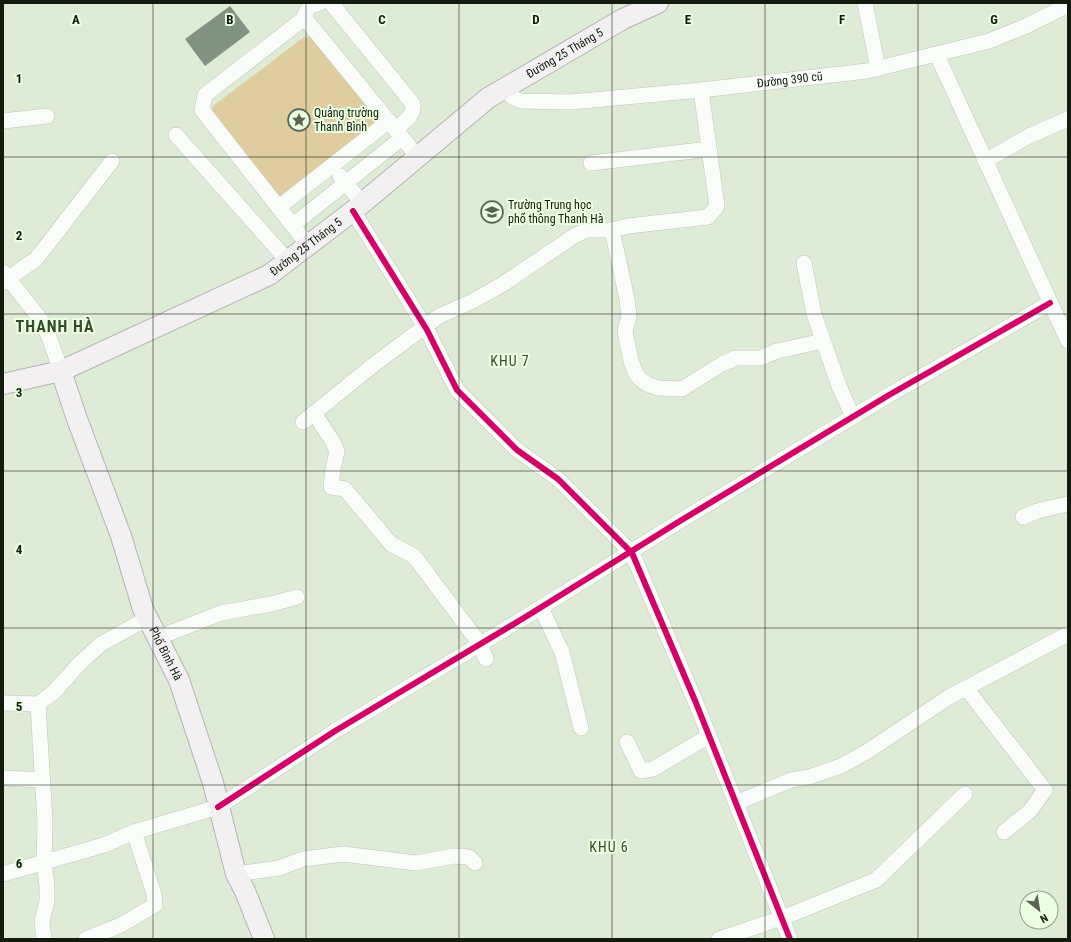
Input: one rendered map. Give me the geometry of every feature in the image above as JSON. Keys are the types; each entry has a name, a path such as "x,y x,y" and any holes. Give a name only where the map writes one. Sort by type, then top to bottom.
{"main road":[{"name":"Đường 25 Tháng 5","path":"3,384 61,371 269,275 357,207 488,98 623,19 658,3"},
{"name":"Phố Bình Hà","path":"61,371 77,419 121,536 143,609 179,680 212,783 236,874 245,891 264,939"}],"street":[{"path":"308,245 202,110 205,95 302,20 310,7 320,3"},
{"path":"279,207 332,166 395,129 409,118 413,110 413,104 331,3"},
{"path":"865,3 878,69"},
{"name":"Đường 390 cũ","path":"504,89 512,97 521,101 571,102 701,90 878,69 989,41 1026,26 1068,5"},
{"path":"302,20 306,21 418,157"},
{"path":"937,55 1068,341"},
{"path":"486,659 480,644 414,556 391,544 345,489 331,487 337,452 333,442 309,418 424,326 439,316 473,302 503,284 574,236 587,230 612,230 628,226 708,217 717,206 701,90"},
{"path":"3,121 47,116"},
{"path":"985,160 1029,136 1068,119"},
{"path":"293,225 346,183 395,129"},
{"path":"176,135 288,261"},
{"path":"591,163 709,149"},
{"path":"61,371 49,337 41,320 5,278 36,259 112,161"},
{"path":"332,166 346,183 357,207 424,326 457,390 517,450 558,479 632,553 709,736 790,939"},
{"path":"612,230 627,299 629,316 625,330 631,361 636,374 647,384 658,388 682,389 716,367 736,358 760,358 777,351 823,341"},
{"path":"804,263 814,314 839,386 853,417"},
{"path":"3,874 104,845 134,832 218,807 335,731 632,553 853,417 1050,303"},
{"path":"1023,517 1037,511 1068,504"},
{"path":"157,638 221,613 271,604 297,597"},
{"path":"541,608 562,652 581,728"},
{"path":"3,703 38,704 53,693 80,663 101,644 148,618"},
{"path":"736,803 791,780 809,777 841,766 868,751 949,697 1068,634"},
{"path":"966,688 1045,790 1030,811 1004,832"},
{"path":"38,704 45,822 44,862 47,886 47,901 42,921 44,939"},
{"path":"627,742 641,771 653,769 709,736"},
{"path":"3,778 43,780"},
{"path":"719,939 782,918 876,880 965,794"},
{"path":"86,939 121,925 155,905 154,894 134,832"},
{"path":"236,874 279,868 303,859 343,854 416,863 454,856 469,857 475,863"}],"shaded area":[{"path":"304,37 310,37 316,41 378,119 379,123 280,197 212,111 213,106"}],"building":[{"path":"230,6 250,32 205,66 185,39"}],"cycle path":[{"path":"353,211 427,330 457,390 517,450 558,479 632,553 696,703 790,939"},
{"path":"218,807 335,731 527,616 680,521 889,395 1050,303"}],"place":[{"name":"Quảng trường Thanh Bình","path":"299,120"},
{"name":"Trường Trung học phổ thông Thanh Hà","path":"492,212"}],"district":[{"name":"THANH HÀ","path":"55,326"},
{"name":"KHU 7","path":"510,361"},
{"name":"KHU 6","path":"609,847"}]}
